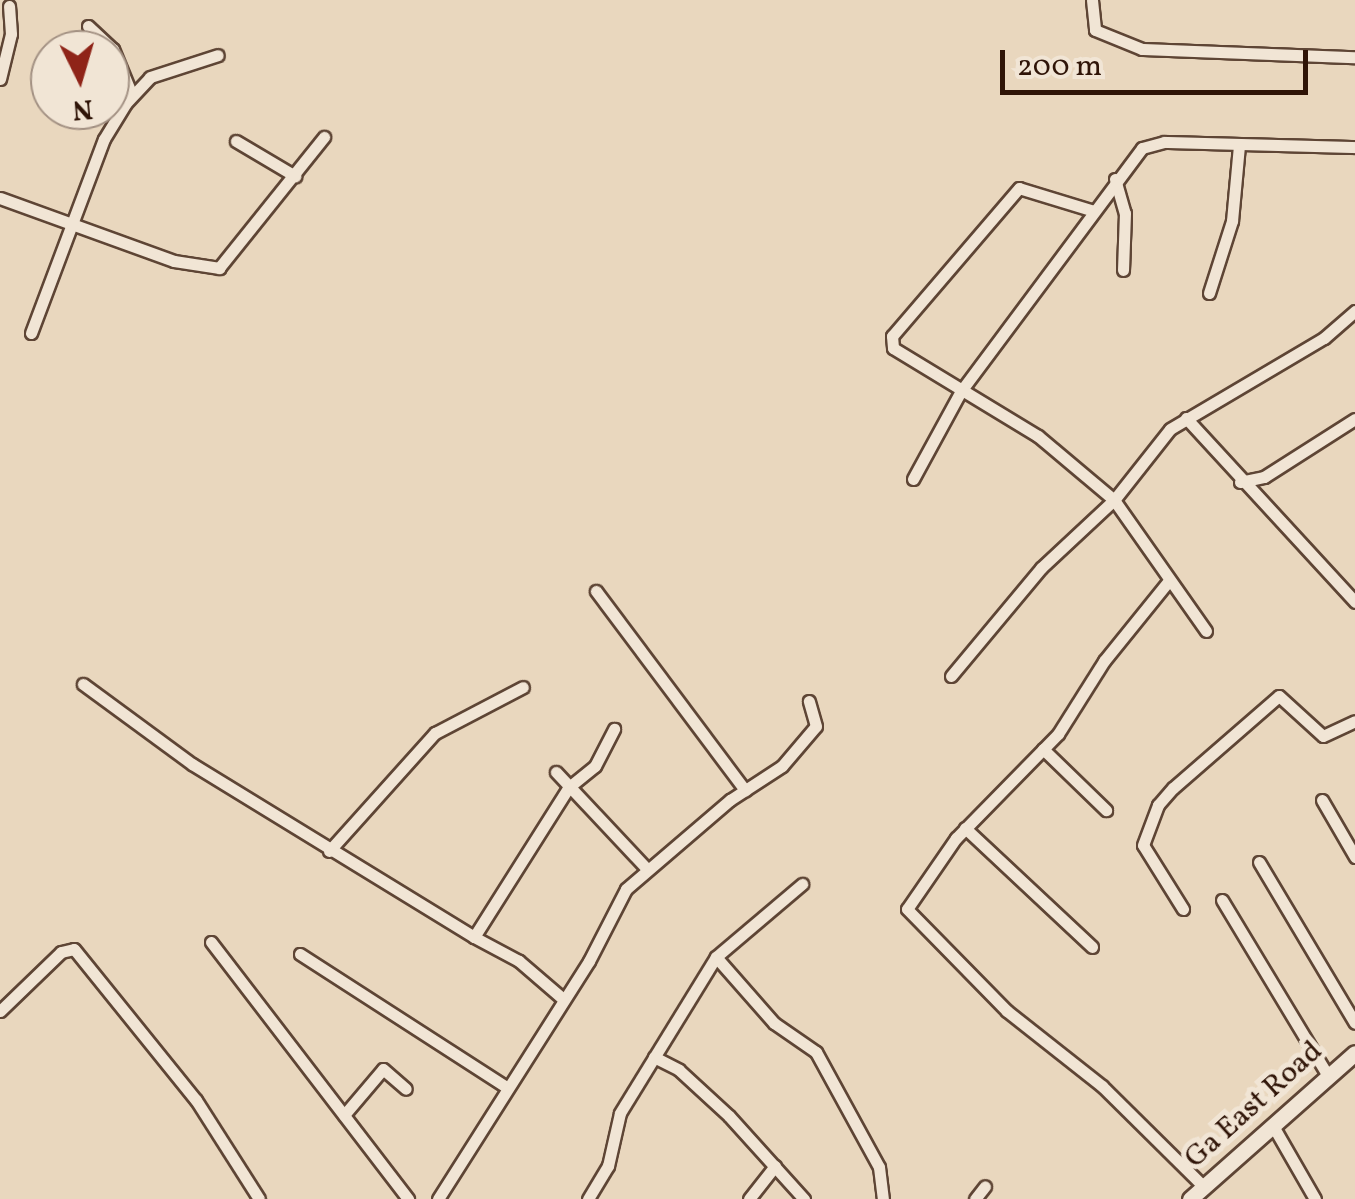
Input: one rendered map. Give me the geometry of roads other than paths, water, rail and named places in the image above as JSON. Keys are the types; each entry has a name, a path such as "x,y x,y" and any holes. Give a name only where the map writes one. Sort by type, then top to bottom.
{"street":[{"path":"1092,0 1095,30 1142,49 1355,58"},
{"path":"0,79 11,34 9,6"},
{"path":"88,26 113,49 132,95"},
{"path":"31,333 104,139 132,95 150,77 218,55"},
{"path":"0,198 73,221 174,262 219,268 324,137"},
{"path":"236,141 294,176"},
{"path":"913,478 961,391 1115,179 1153,144 1355,147"},
{"path":"1210,293 1232,221 1240,146"},
{"path":"1115,179 1125,213 1123,270"},
{"path":"1094,210 1019,188 892,336 897,353 1038,436 1114,500 1168,583 1206,631"},
{"path":"952,676 1041,568 1114,500 1163,436 1186,418 1324,338 1355,311"},
{"path":"1186,418 1240,482 1355,602"},
{"path":"1240,482 1264,477 1355,419"},
{"path":"1168,583 1042,749 965,828 910,898 910,917 1007,1011 1102,1086 1204,1187"},
{"path":"596,591 746,790"},
{"path":"84,684 329,851 518,961 562,998"},
{"path":"329,851 435,733 523,688"},
{"path":"1183,909 1144,844 1151,819 1173,788 1279,696 1322,736 1355,721"},
{"path":"438,1199 601,942 612,910 647,869 682,848 746,790 782,766 816,726 809,701"},
{"path":"474,937 569,787 595,766 614,730"},
{"path":"1042,749 1106,810"},
{"path":"556,772 647,869"},
{"path":"1322,800 1355,857"},
{"path":"965,828 1092,946"},
{"path":"1259,862 1355,1023"},
{"path":"588,1199 608,1166 620,1113 716,957 802,884"},
{"path":"1222,900 1328,1076"},
{"path":"211,942 408,1199"},
{"path":"0,1011 61,952 74,950 196,1100 248,1188 259,1199"},
{"path":"300,954 508,1088"},
{"path":"716,957 774,1023 816,1052 879,1167 884,1199"},
{"name":"Ga East Road","path":"1190,1199 1355,1053"},
{"path":"654,1056 679,1070 804,1199"},
{"path":"344,1115 383,1069 406,1089"},
{"path":"1273,1126 1315,1199"},
{"path":"749,1199 774,1166"},
{"path":"975,1199 985,1186"},
{"path":"235,1199 248,1188"}]}
